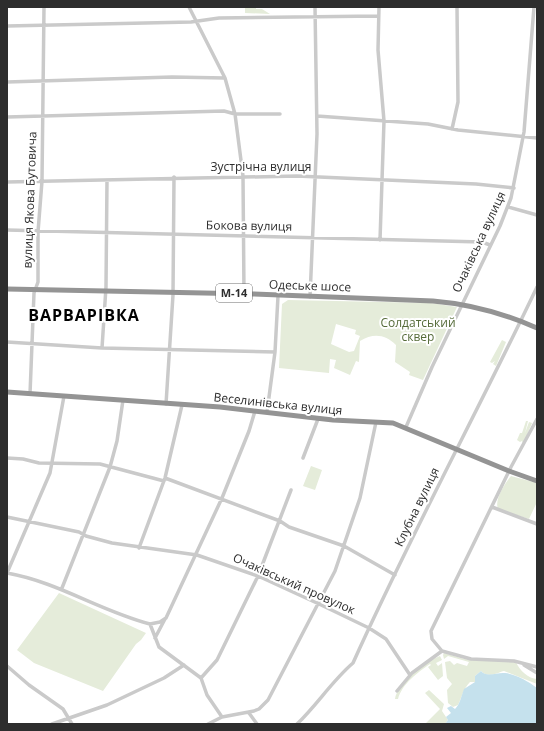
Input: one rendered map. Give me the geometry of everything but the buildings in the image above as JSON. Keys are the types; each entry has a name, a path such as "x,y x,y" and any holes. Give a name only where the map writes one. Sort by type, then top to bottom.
{"highway":[{"name":"Одеське шосе","path":"7,289 106,290 423,300 461,304 493,311 521,320 537,328"},
{"name":"Веселинівська вулиця","path":"7,392 267,412 318,419 393,423 537,481"}],"street":[{"name":"вулиця Якова Бутовича","path":"30,394 35,290 38,282 38,232 42,181 44,7"},
{"path":"189,7 225,78 235,114 243,176 244,294"},
{"path":"310,297 315,177 315,7"},
{"path":"379,7 378,50 384,121 380,240"},
{"path":"452,129 458,102 457,7"},
{"name":"Очаківська вулиця","path":"406,428 461,304 508,207 514,188 523,137 534,7"},
{"path":"7,26 196,21 219,18 378,16"},
{"path":"7,82 172,77 225,78"},
{"path":"7,117 224,111 235,114 280,114"},
{"path":"316,116 428,124 452,129 537,138"},
{"name":"Зустрічна вулиця","path":"7,182 243,176 315,177 476,184 514,188"},
{"path":"166,404 169,349 171,345 173,292 174,177"},
{"path":"102,348 106,290 107,180"},
{"path":"508,207 537,215"},
{"name":"Бокова вулиця","path":"7,230 38,232 290,237 312,239 324,238 482,242 490,245"},
{"name":"Клубна вулиця","path":"296,724 309,712 343,672 353,663 456,448 537,287"},
{"path":"267,412 275,352 278,296"},
{"path":"7,342 33,342 102,348 275,352"},
{"path":"64,396 53,463 46,484 7,573 62,588 87,601 150,624 160,622 166,618"},
{"path":"62,588 110,467 117,442 123,400"},
{"path":"139,548 164,479 182,405"},
{"path":"155,638 197,554 222,498 249,431 255,411"},
{"path":"303,458 318,419"},
{"path":"537,419 509,471 431,631 432,639 442,651 471,659 514,661 537,667"},
{"path":"208,724 222,717 249,713 259,709 268,700 335,571 366,476 376,422"},
{"path":"7,458 53,463 100,464 164,479 222,498 280,520 289,526 344,546 395,575"},
{"path":"201,678 217,660 258,576 292,490"},
{"path":"492,507 537,524"},
{"name":"Очаківський провулок","path":"7,517 30,521 139,548 197,554 258,576 369,628 386,639 410,675"},
{"path":"150,624 159,647 201,678 207,695 222,717"},
{"path":"397,691 410,675 442,651"},
{"path":"522,663 537,673"},
{"path":"52,724 107,705 164,678 184,665"},
{"path":"7,666 28,685 60,706 69,717 72,724"},
{"path":"249,713 257,724"}],"green space":[{"path":"245,7 256,7 256,9 262,9 270,14 245,13"},
{"name":"Солдатський сквер","path":"288,300 431,303 457,307 423,380 409,375 410,372 395,362 396,345 392,341 379,336 365,338 360,341 359,362 356,361 350,375 334,368 336,360 330,359 329,373 279,368 282,304","holes":["336,324 356,330 355,334 360,336 354,351 349,352 331,344"]},
{"path":"502,340 506,342 496,366 493,364 495,361 492,363 490,362"},
{"path":"526,421 528,421 525,433 529,422 532,423 523,444 522,441 520,442 517,440 520,433 522,433"},
{"path":"311,466 322,470 315,490 303,486"},
{"path":"511,476 537,483 537,502 529,519 498,509 497,505 499,496 503,487"},
{"path":"59,593 146,633 136,644 103,691 34,663 17,650"},
{"path":"444,653 464,659 516,662 525,674 537,679 537,684 504,671 487,675 481,671 475,676 475,682 470,682 466,687 458,705 453,707 448,703 447,690 452,684 447,678 445,662 450,661 454,665 457,663 467,666 469,662 448,656 444,659"},
{"path":"440,656 442,660 436,663 438,666 442,663 443,676 438,680 428,667 431,665 430,664 407,683 398,699 395,699 397,693 406,680 427,663"},
{"path":"429,690 444,704 442,711 448,720 445,724 425,724 440,709 425,693"}],"water":[{"path":"481,671 486,674 502,673 513,675 526,680 537,688 537,724 445,724 448,720 446,717 451,713 447,708 451,706 455,709 457,707 464,689 475,682 475,676"}],"district":[{"name":"ВАРВАРІВКА","path":"84,315"}]}
